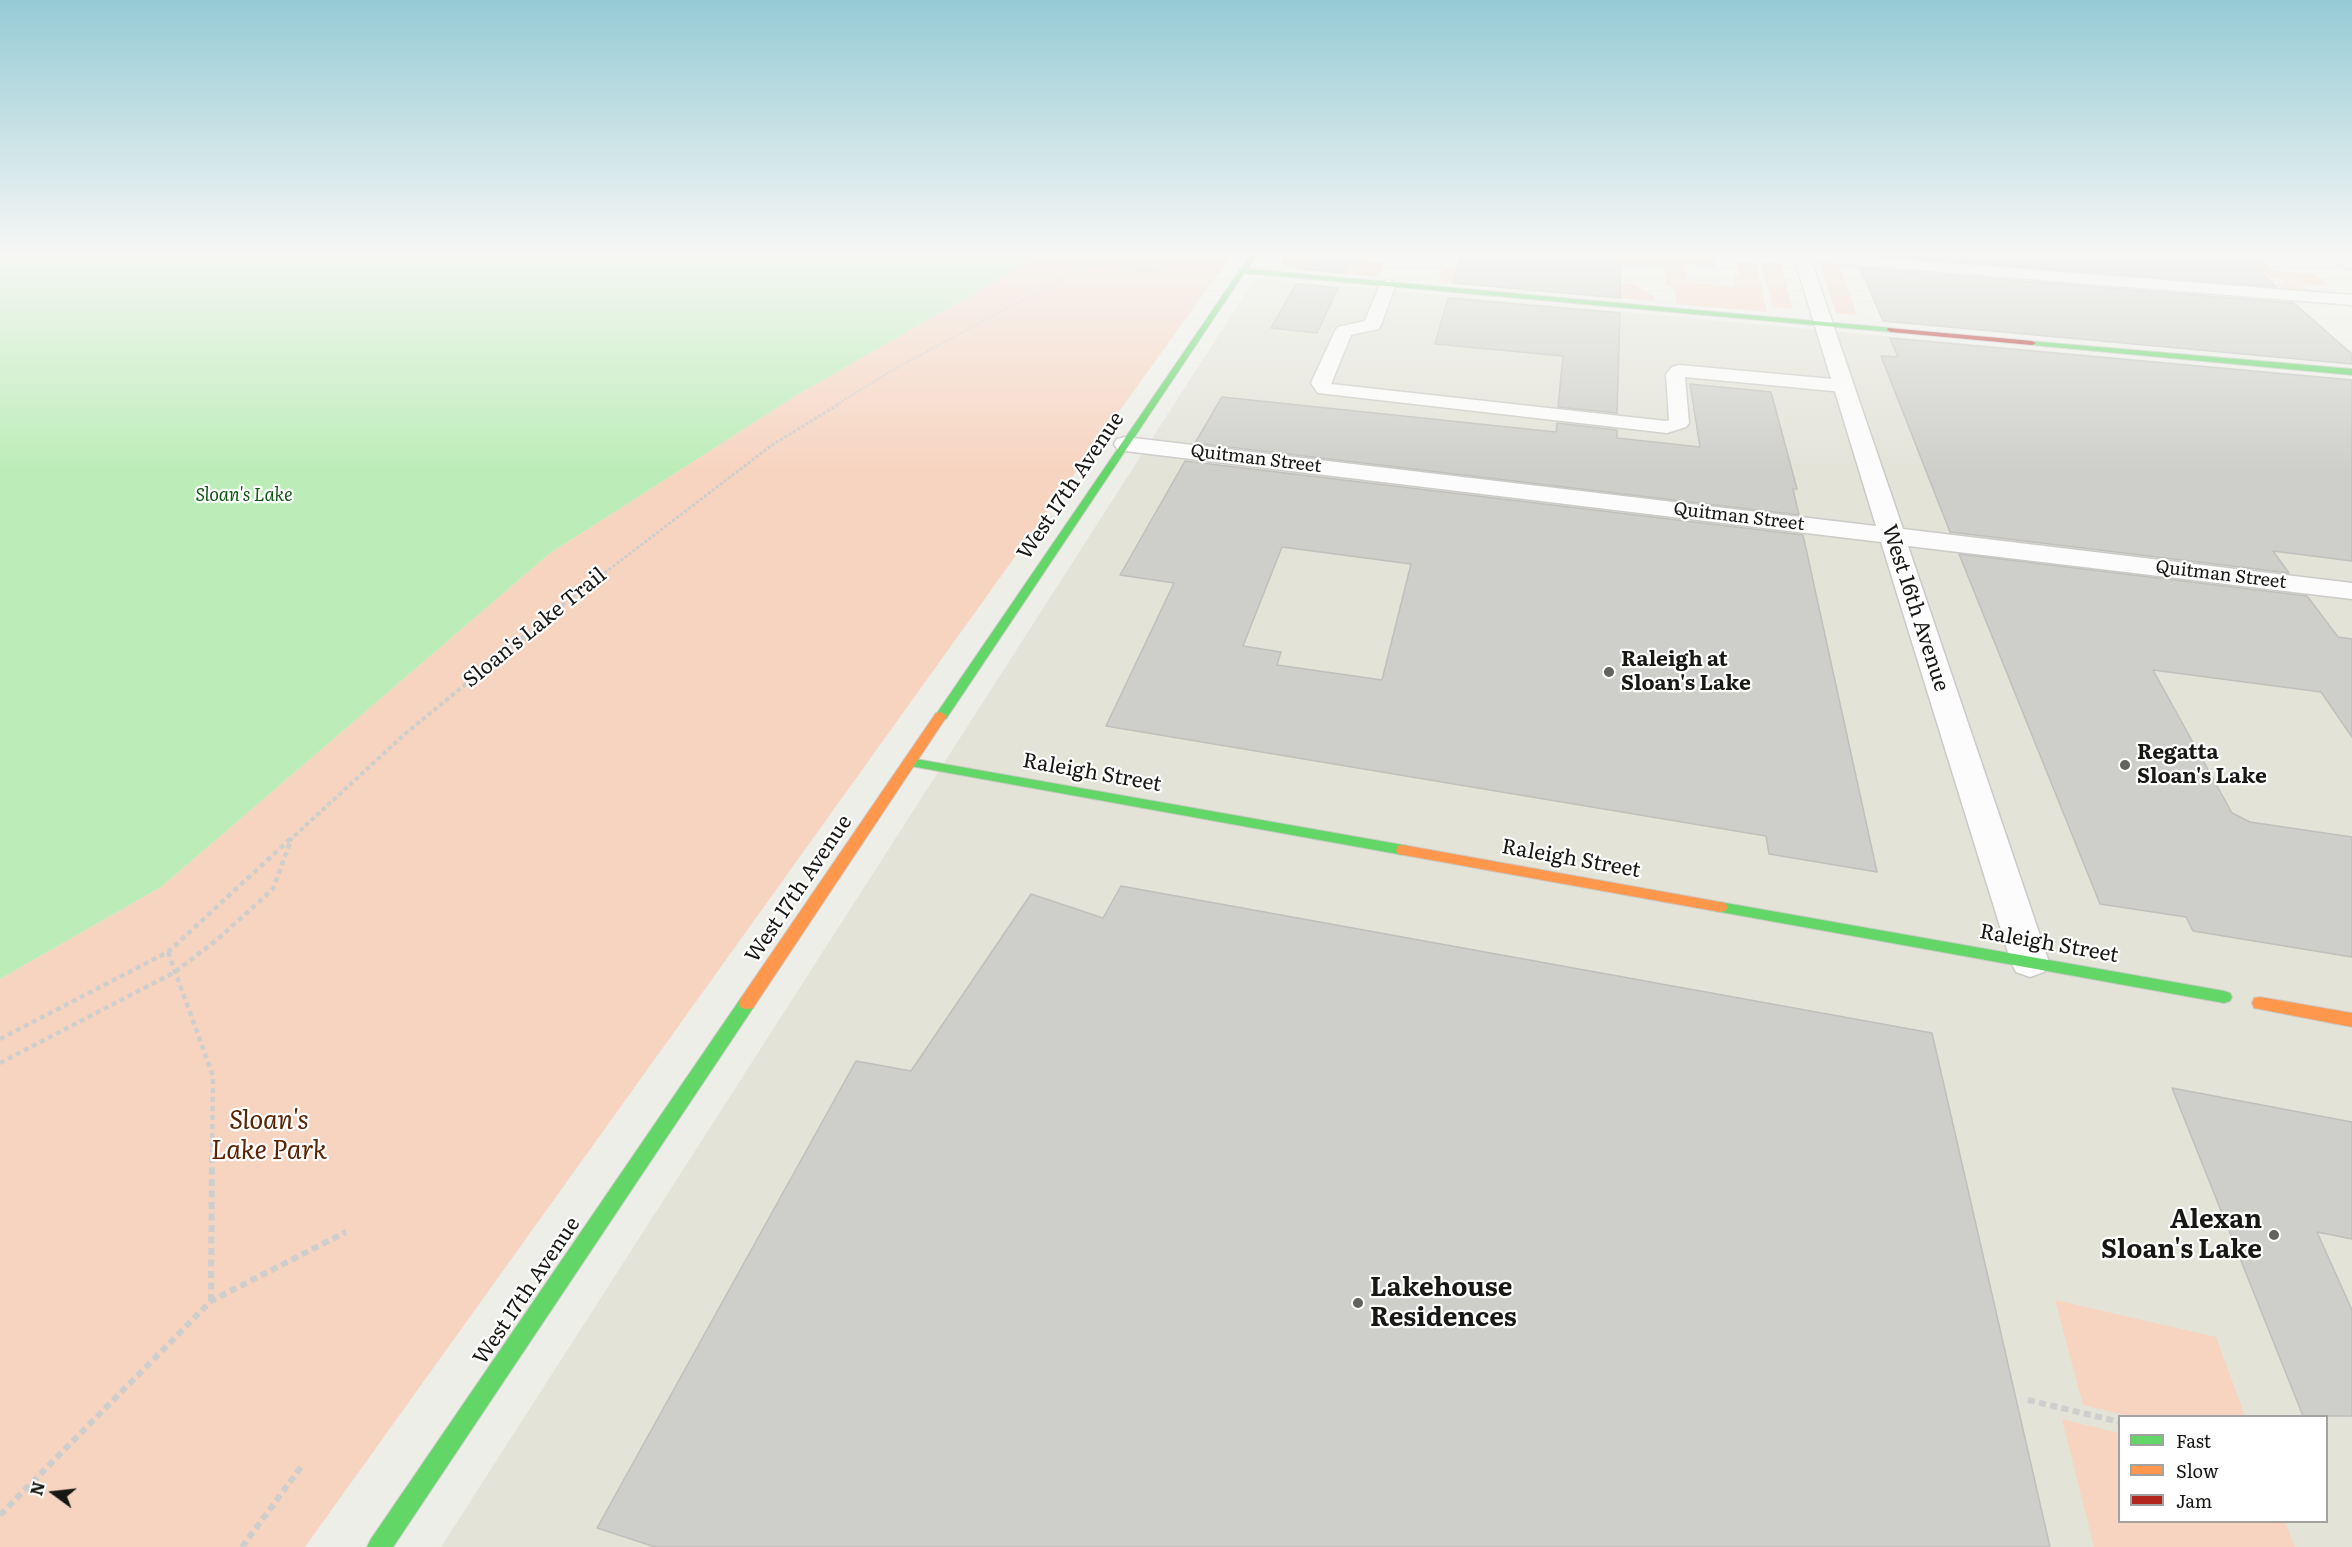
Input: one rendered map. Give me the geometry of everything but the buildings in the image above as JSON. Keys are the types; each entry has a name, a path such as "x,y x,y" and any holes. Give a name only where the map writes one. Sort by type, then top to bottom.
{"street":[{"name":"West 17th Avenue","path":"379,1547 1205,326"},
{"name":"West 16th Avenue","path":"1825,326 2030,963"},
{"path":"1848,326 2352,372"},
{"name":"Quitman Street","path":"1125,444 2352,591"},
{"name":"Raleigh Street","path":"910,762 2224,997"},
{"path":"2260,1004 2352,1020"}],"lane":[{"path":"1366,326 1344,331 1322,383 1324,389 1667,427 1679,423 1675,374 1679,371 1843,386"}],"path":[{"name":"Sloan's Lake Trail","path":"0,1039 168,952 406,733 541,621 772,445 896,368 972,326"},
{"path":"0,1063 175,972 218,939 273,889 291,840"},
{"path":"168,952 213,1076 211,1301"},
{"path":"0,1515 211,1301 346,1232"},
{"path":"2028,1400 2118,1422"},
{"path":"242,1547 302,1467"}],"shaded area":[{"path":"1224,326 1778,326 2352,379 2352,1547 441,1547"}],"green space":[{"name":"Sloan's Lake Park","path":"917,326 1180,326 305,1547 0,1547 0,979 161,887 549,554 797,395"},
{"path":"2055,1300 2216,1337 2245,1415 2125,1415 2083,1405"},
{"path":"2062,1419 2118,1433 2118,1523 2285,1523 2295,1547 2094,1547"}],"water":[{"name":"Sloan's Lake","path":"0,326 917,326 797,395 549,554 161,887 0,979"}],"traffic: fast":[{"path":"941,716 1205,326"},
{"path":"1849,326 1891,330"},
{"path":"2032,343 2352,372"},
{"path":"910,762 1403,850"},
{"path":"1720,907 2224,997"},
{"path":"379,1547 747,1003"}],"traffic: slow":[{"path":"747,1003 941,716"},
{"path":"1403,850 1720,907"},
{"path":"2260,1003 2352,1020"}],"traffic: jam":[{"path":"1891,330 2032,343"}],"place":[{"name":"Raleigh at Sloan's Lake","path":"1609,672"},
{"name":"Regatta Sloan's Lake","path":"2125,765"},
{"name":"Alexan Sloan's Lake","path":"2274,1235"},
{"name":"Lakehouse Residences","path":"1358,1303"}]}
